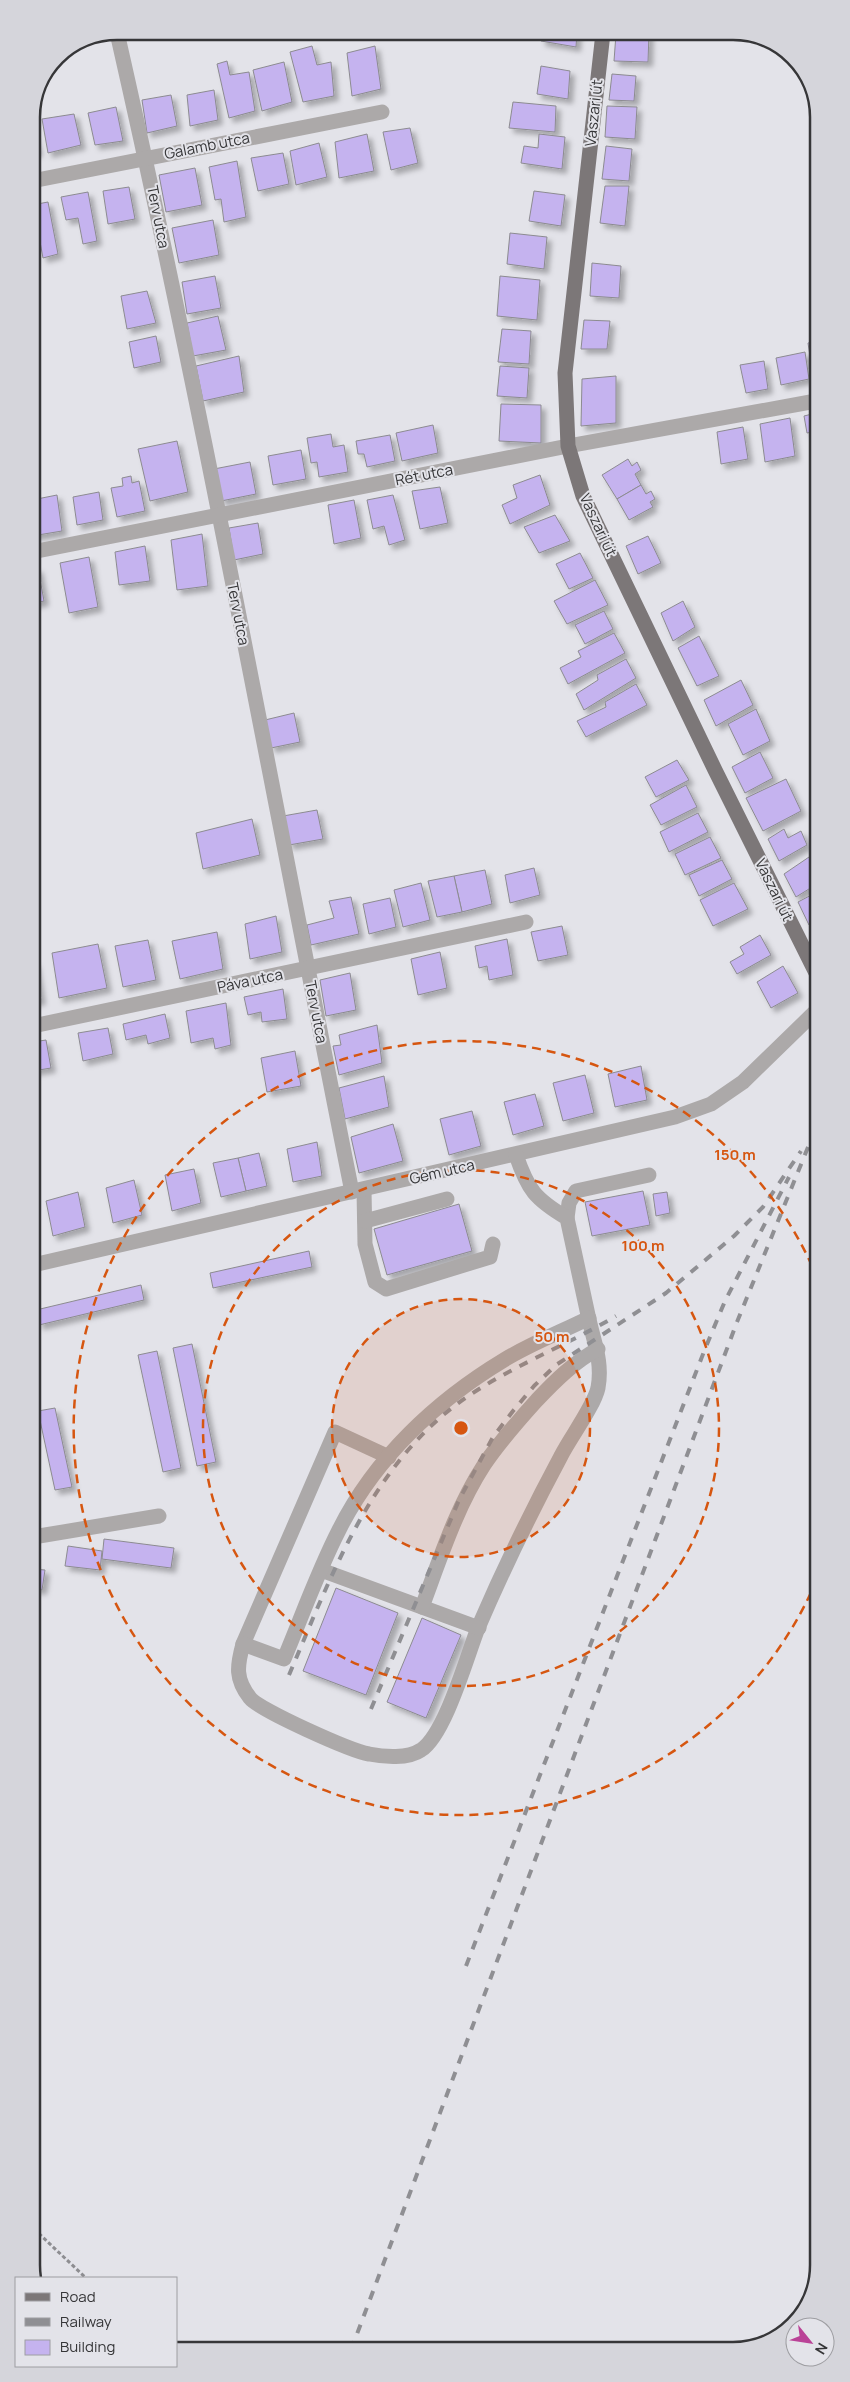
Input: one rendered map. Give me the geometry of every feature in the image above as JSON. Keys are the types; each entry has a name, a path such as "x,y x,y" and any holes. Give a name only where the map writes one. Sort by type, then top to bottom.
{"main road":[{"name":"Vaszari út","path":"602,40 565,373 568,446 583,496 810,961"}],"street":[{"name":"Terv utca","path":"119,40 146,159 307,969 365,1221 365,1244 375,1282 386,1289 490,1257 493,1244"},
{"name":"Galamb utca","path":"40,179 382,112"},
{"name":"Rét utca","path":"40,550 568,446 810,402"},
{"name":"Páva utca","path":"40,1025 526,922"},
{"name":"Gém utca","path":"40,1263 675,1117 711,1104 750,1076 810,1017"},
{"path":"516,1155 526,1184 548,1207 567,1218"},
{"path":"389,1457 335,1432 243,1644 237,1667 242,1686 251,1700 290,1722 368,1754 402,1756 421,1750 438,1732 478,1628 560,1457 598,1388 600,1360 567,1218 569,1203 576,1191 649,1175"},
{"path":"365,1221 448,1199"},
{"path":"243,1644 284,1659 340,1529 371,1479 420,1422 455,1392 505,1359 589,1318"},
{"path":"422,1607 453,1525 484,1465 508,1432 553,1383 584,1357 598,1349"},
{"path":"40,1537 159,1516"},
{"path":"321,1570 478,1628"}],"path":[{"path":"40,2235 85,2277"}],"building":[{"path":"541,40 576,40 576,47"},
{"path":"616,40 649,40 648,62 614,61"},
{"path":"312,46 317,65 331,62 334,96 303,102 290,52"},
{"path":"375,46 381,89 352,96 347,53"},
{"path":"227,61 230,75 249,72 255,111 229,118 217,64"},
{"path":"284,62 292,102 262,111 253,70"},
{"path":"541,66 570,71 568,99 537,94"},
{"path":"612,74 636,76 634,101 609,100"},
{"path":"214,90 218,120 190,126 187,95"},
{"path":"171,95 177,126 147,133 142,100"},
{"path":"513,102 556,106 555,132 509,128"},
{"path":"607,106 637,107 635,139 605,137"},
{"path":"116,107 123,141 95,145 88,113"},
{"path":"74,114 81,145 48,153 42,119"},
{"path":"410,128 418,163 391,170 383,132"},
{"path":"367,134 374,171 339,178 335,142"},
{"path":"539,134 565,137 562,169 521,163 524,146 538,148"},
{"path":"319,143 327,177 296,185 290,151"},
{"path":"606,146 632,149 629,181 602,179"},
{"path":"283,153 289,184 258,191 251,158"},
{"path":"237,161 246,217 224,222 221,199 215,200 209,167"},
{"path":"195,168 202,205 166,212 159,175"},
{"path":"605,186 629,186 625,226 600,223"},
{"path":"129,187 135,219 108,224 103,191"},
{"path":"534,191 565,195 561,226 529,221"},
{"path":"88,192 97,241 83,244 78,218 66,220 61,197"},
{"path":"48,202 58,254 43,258 40,242 40,204"},
{"path":"213,220 219,255 179,263 172,228"},
{"path":"510,233 547,237 544,269 507,264"},
{"path":"592,263 621,266 619,298 590,296"},
{"path":"215,276 221,308 187,314 182,282"},
{"path":"500,276 540,280 537,320 497,316"},
{"path":"147,291 156,323 127,329 121,296"},
{"path":"218,316 226,350 193,356 187,323"},
{"path":"584,320 610,321 607,349 581,349"},
{"path":"502,329 531,331 529,364 498,362"},
{"path":"156,336 161,362 134,368 129,342"},
{"path":"805,352 809,379 781,385 776,358"},
{"path":"239,356 244,392 203,401 196,366"},
{"path":"764,361 768,389 746,393 740,365"},
{"path":"500,366 529,368 527,398 497,396"},
{"path":"616,376 616,423 581,426 582,379"},
{"path":"501,404 541,405 541,443 499,441"},
{"path":"810,414 810,432 807,433 804,416"},
{"path":"790,418 795,456 765,462 760,424"},
{"path":"433,425 438,453 402,461 396,433"},
{"path":"743,427 748,459 721,464 717,432"},
{"path":"331,434 333,447 344,445 348,472 319,477 317,462 311,463 307,438"},
{"path":"390,435 395,461 367,467 364,454 358,454 356,441"},
{"path":"177,441 188,492 150,501 138,449"},
{"path":"301,450 306,479 273,485 268,456"},
{"path":"628,459 632,466 637,462 641,470 635,474 641,485 617,499 602,475"},
{"path":"250,462 256,494 221,501 214,469"},
{"path":"540,475 550,505 510,524 502,505 517,498 513,485"},
{"path":"131,476 132,483 139,481 145,511 117,517 111,488 123,486 122,478"},
{"path":"641,485 646,494 651,491 655,499 650,502 653,507 629,520 617,499"},
{"path":"440,487 448,523 420,529 412,491"},
{"path":"99,492 103,520 77,525 73,497"},
{"path":"57,495 62,531 40,535 40,498"},
{"path":"393,495 405,540 389,545 384,526 373,529 367,500"},
{"path":"354,500 361,538 334,544 328,505"},
{"path":"555,515 570,541 539,553 524,527"},
{"path":"258,523 263,554 234,560 229,528"},
{"path":"202,534 208,586 177,590 171,540"},
{"path":"648,536 661,563 638,574 626,546"},
{"path":"145,546 150,581 119,585 115,552"},
{"path":"580,553 593,578 569,589 556,564"},
{"path":"89,557 98,607 69,613 60,563"},
{"path":"40,579 44,601 40,602"},
{"path":"595,580 608,605 567,624 554,601"},
{"path":"683,601 695,627 673,641 661,613"},
{"path":"604,611 613,629 585,644 575,625"},
{"path":"614,633 625,653 568,684 560,668 581,657 578,651"},
{"path":"699,636 719,676 697,686 678,648"},
{"path":"626,659 636,678 584,710 576,694 598,680 597,675"},
{"path":"741,680 753,705 716,726 704,700"},
{"path":"636,684 647,705 586,737 577,721 606,707 605,702"},
{"path":"756,709 770,741 743,755 728,724"},
{"path":"294,713 300,742 271,748 265,720"},
{"path":"760,752 773,778 745,793 732,767"},
{"path":"677,760 689,780 656,797 645,777"},
{"path":"786,779 801,811 763,831 746,798"},
{"path":"686,785 697,807 661,825 650,805"},
{"path":"317,810 323,839 289,845 283,816"},
{"path":"698,813 708,832 669,852 660,832"},
{"path":"252,819 260,855 203,869 196,833"},
{"path":"784,829 788,838 801,831 807,845 779,861 768,839"},
{"path":"710,837 721,858 685,875 675,854"},
{"path":"809,857 810,888 796,897 784,874"},
{"path":"722,860 732,879 699,896 689,875"},
{"path":"534,868 540,895 510,903 505,875"},
{"path":"485,870 492,904 462,912 454,876"},
{"path":"454,876 462,912 437,917 428,881"},
{"path":"421,883 430,920 403,927 394,890"},
{"path":"734,883 748,909 713,926 700,900"},
{"path":"810,896 810,925 809,925 798,902"},
{"path":"351,897 359,934 311,945 307,925 334,918 329,901"},
{"path":"390,898 396,927 369,934 363,904"},
{"path":"276,916 282,952 250,959 245,924"},
{"path":"562,926 568,955 538,961 531,932"},
{"path":"217,932 223,969 180,979 172,941"},
{"path":"760,935 771,955 737,974 730,962 744,954 740,947"},
{"path":"507,939 513,975 489,980 487,966 479,968 475,946"},
{"path":"148,940 156,980 123,987 115,946"},
{"path":"98,944 107,988 59,998 52,953"},
{"path":"440,952 447,988 418,995 411,959"},
{"path":"783,966 798,993 771,1008 757,982"},
{"path":"350,973 356,1010 326,1016 320,980"},
{"path":"283,989 287,1019 262,1022 261,1012 248,1015 244,997"},
{"path":"226,1003 231,1045 215,1049 213,1038 191,1043 186,1011"},
{"path":"165,1014 170,1038 148,1044 146,1035 126,1040 123,1024"},
{"path":"377,1025 382,1063 339,1075 333,1046 341,1045 339,1035"},
{"path":"108,1028 113,1054 83,1061 78,1033"},
{"path":"46,1040 51,1068 40,1070 40,1041"},
{"path":"295,1051 301,1086 267,1092 261,1058"},
{"path":"641,1066 647,1100 615,1107 608,1074"},
{"path":"585,1075 594,1113 563,1121 553,1083"},
{"path":"384,1076 389,1107 345,1119 339,1088"},
{"path":"535,1094 544,1126 513,1135 504,1102"},
{"path":"472,1111 481,1146 449,1155 440,1119"},
{"path":"393,1124 403,1161 359,1173 351,1137"},
{"path":"317,1142 322,1176 293,1182 287,1149"},
{"path":"259,1153 267,1186 246,1191 238,1158"},
{"path":"238,1158 246,1191 221,1197 213,1163"},
{"path":"194,1169 201,1203 172,1211 165,1175"},
{"path":"134,1180 142,1215 113,1223 106,1188"},
{"path":"643,1191 650,1225 592,1236 585,1202"},
{"path":"78,1192 85,1227 53,1236 46,1201"},
{"path":"667,1192 670,1213 656,1216 653,1194"},
{"path":"459,1204 472,1251 387,1275 374,1229"},
{"path":"309,1251 312,1267 213,1288 210,1273"},
{"path":"141,1285 144,1300 40,1325 40,1309"},
{"path":"192,1344 216,1462 197,1466 173,1348"},
{"path":"157,1351 181,1468 163,1472 138,1355"},
{"path":"55,1408 72,1487 55,1490 40,1420 40,1411"},
{"path":"104,1539 174,1548 171,1568 102,1559"},
{"path":"68,1546 102,1551 100,1570 65,1566"},
{"path":"40,1570 45,1570 42,1590 40,1590"},
{"path":"336,1588 398,1613 366,1695 303,1671"},
{"path":"422,1618 461,1635 426,1718 387,1702"}],"railway":[{"path":"354,2342 737,1322 810,1142"},
{"path":"371,1709 459,1500 493,1437 513,1411 534,1386 556,1365 666,1293 734,1236 763,1207 801,1151"},
{"path":"466,1966 705,1349 725,1301 789,1177"},
{"path":"289,1675 337,1564 356,1528 376,1493 400,1460 426,1431 457,1404 495,1379 616,1316"}]}
